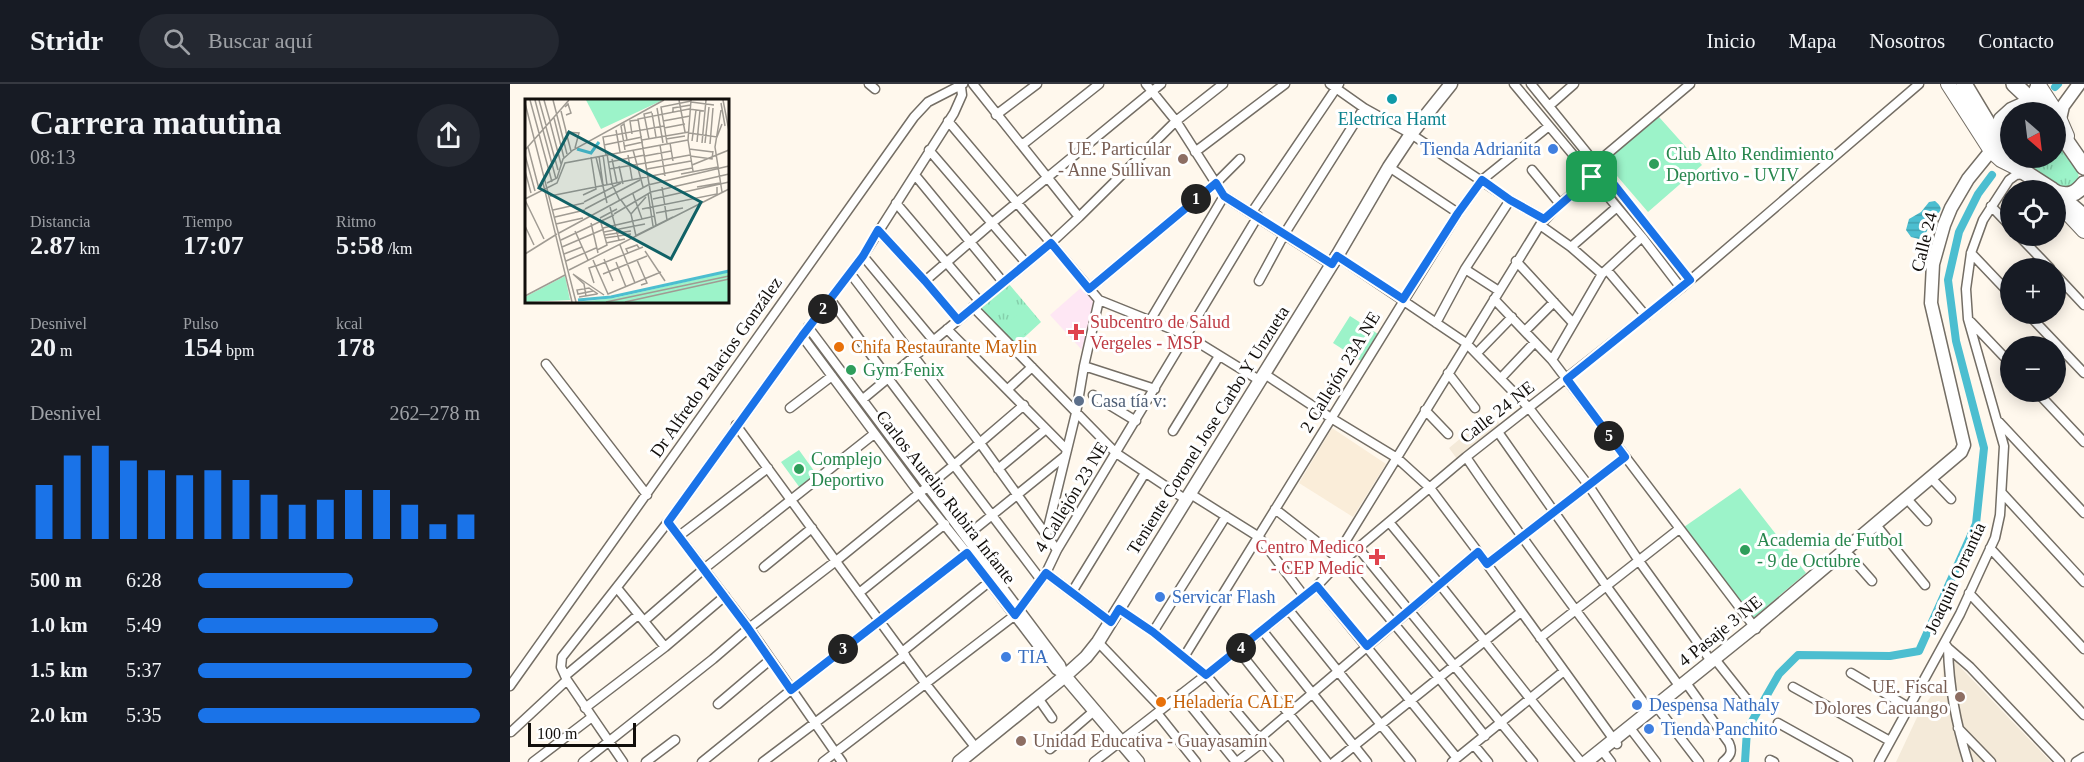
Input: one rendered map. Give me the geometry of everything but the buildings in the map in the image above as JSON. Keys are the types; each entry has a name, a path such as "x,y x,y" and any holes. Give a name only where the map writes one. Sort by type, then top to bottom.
{"highway":[{"path":"1964,84 1994,145 2035,180"},
{"path":"2014,84 2029,102"},
{"path":"2066,136 2081,162"},
{"path":"2066,195 2072,194 2084,184"},
{"path":"2066,203 2084,216"}],"main road":[{"path":"1948,84 1994,145"},
{"path":"2038,84 2047,102"},
{"path":"2066,211 2084,231"}],"street":[{"path":"973,84 996,116 1079,217"},
{"path":"996,116 1037,84"},
{"path":"1022,145 1099,84"},
{"path":"925,281 1149,88 1161,84"},
{"path":"862,399 1051,243 1176,121 1223,84"},
{"path":"1196,152 1285,84"},
{"name":"Teniente Coronel Jose Carbo Y Unzueta","path":"959,762 1065,676 1086,657 1098,642 1335,260 1389,166 1451,84"},
{"path":"1514,84 1642,237 1681,288"},
{"path":"1531,84 1690,280"},
{"path":"1549,106 1574,84"},
{"path":"1340,559 1396,458 1542,222 1590,174 1597,163 1690,84"},
{"name":"Calle 24 NE","path":"1094,762 1317,586 1340,559 1359,549 1466,457 1681,288 1918,84"},
{"path":"2029,102 2038,84"},
{"path":"2066,102 2079,84"},
{"path":"623,762 566,679 560,664 562,657 668,522 736,425 863,256 948,121 962,95 962,85"},
{"name":"Dr Alfredo Palacios González","path":"510,686 914,117 928,102 962,85"},
{"path":"1334,86 1364,108 1411,134 1482,180 1542,222 1604,272 1646,316"},
{"name":"4 Callejón 23 NE","path":"823,762 1017,612 1044,576 1255,214 1334,86"},
{"path":"1149,88 1176,121 1224,196 1403,299 1477,353 1529,408 1589,486 1639,561 1714,662 1749,702"},
{"path":"1259,281 1285,233 1364,108"},
{"name":"Calle 24","path":"1961,452 1964,445 1931,303 1933,264 1951,208 1968,179 1994,145 2000,118"},
{"path":"948,121 1099,300 1186,335 1219,356 1261,376 1396,458 1430,488 1615,742"},
{"name":"2 Callejón 23A NE","path":"1184,657 1458,213 1482,180 1549,126"},
{"path":"929,150 1026,263"},
{"path":"1089,289 1216,183 1240,159"},
{"path":"1389,166 1458,213"},
{"path":"1532,170 1560,204"},
{"name":"Joaquin Orrantia","path":"2010,180 2022,174 2032,180"},
{"path":"915,175 1003,282"},
{"name":"Joaquin Orrantia","path":"1878,762 1946,645 1990,548 2000,515 2004,446 1968,319 1966,289 1971,253 1983,220 2000,194"},
{"path":"1151,319 1224,196"},
{"path":"1436,323 1465,269 1510,200"},
{"path":"896,203 946,261 976,304 1032,367 1116,453 1145,473 1226,516 1258,537 1304,596"},
{"path":"1991,206 2000,215"},
{"path":"1571,247 1617,207"},
{"path":"878,230 958,320"},
{"path":"1552,360 1604,272 1642,237"},
{"path":"2029,246 2040,258"},
{"path":"1971,253 2000,283"},
{"path":"863,256 933,340"},
{"path":"1516,261 1573,323"},
{"path":"1465,269 1497,295 1512,317 1552,360 1756,629"},
{"path":"850,273 980,443 1058,550"},
{"path":"2066,286 2084,305"},
{"path":"830,299 954,465 1044,576 1072,592 1111,622"},
{"path":"1046,536 1076,413 1099,300"},
{"path":"1525,331 1554,302"},
{"path":"1477,353 1512,317"},
{"path":"1968,319 2000,353"},
{"path":"2037,324 2084,373"},
{"name":"Carlos Aurelio Rubira Infante","path":"808,327 965,537 1017,612"},
{"path":"947,328 1024,405 1065,452"},
{"name":"Carlos Aurelio Rubira Infante","path":"802,336 919,493 989,582 1017,612"},
{"path":"1501,378 1535,342"},
{"path":"1173,431 1219,356"},
{"path":"546,364 647,495"},
{"path":"1084,366 1155,389"},
{"path":"1008,389 1032,367"},
{"path":"1448,373 1475,408"},
{"path":"790,408 832,376"},
{"path":"1093,395 1136,421"},
{"path":"2046,402 2084,442"},
{"path":"583,762 748,628 836,561 1024,405"},
{"path":"1425,410 1448,434"},
{"path":"1997,419 2084,513"},
{"path":"736,425 925,683 976,748"},
{"path":"998,469 1046,429"},
{"path":"1498,432 1607,586 1729,743 1730,756 1723,762"},
{"path":"511,732 566,679 874,434"},
{"path":"965,537 1065,452"},
{"name":"4 Pasaje 3 NE","path":"1756,629 1961,452"},
{"path":"1466,457 1521,538 1655,711 1699,762"},
{"path":"1487,564 1625,457"},
{"path":"679,536 768,468"},
{"path":"1072,592 1145,473"},
{"path":"1931,478 1951,499"},
{"path":"2002,492 2084,582"},
{"path":"1906,499 1927,521"},
{"path":"1275,509 1340,559 1485,736"},
{"path":"1153,632 1226,516"},
{"path":"668,522 705,568 842,762"},
{"path":"1389,522 1441,584 1529,699 1581,762"},
{"path":"859,593 945,524"},
{"path":"1876,525 1925,585"},
{"name":"4 Pasaje 3 NE","path":"1586,762 1631,730 1850,556 1876,525"},
{"path":"764,567 812,528"},
{"path":"1540,638 1679,529"},
{"path":"1990,548 2084,649"},
{"path":"1359,549 1533,762"},
{"path":"1181,694 1236,762 1313,692 1478,552"},
{"path":"702,762 967,553"},
{"path":"1850,556 1872,582"},
{"path":"763,762 903,653 989,582"},
{"path":"1317,586 1411,700 1455,760 1564,671"},
{"path":"617,588 665,647"},
{"path":"1969,592 2084,715"},
{"path":"585,708 665,647 724,596"},
{"path":"1119,609 1153,632 1206,675 1279,762"},
{"path":"1288,609 1411,762"},
{"path":"1017,612 1061,665 1065,676 1137,762"},
{"path":"1334,762 1521,612"},
{"path":"1263,630 1368,762"},
{"path":"1098,642 1159,711 1196,762"},
{"path":"1946,645 1950,692 1957,727 1968,762"},
{"path":"1946,645 1970,667 2060,762"},
{"path":"1238,650 1327,762"},
{"path":"718,704 771,660"},
{"path":"1851,673 1908,707"},
{"path":"1793,687 1890,741"},
{"path":"1038,698 1052,718"},
{"path":"1050,749 1094,711"},
{"path":"533,762 592,717"},
{"path":"1778,723 1848,762"},
{"path":"1957,727 1991,762"},
{"path":"1631,730 1656,762"},
{"path":"646,762 675,740"},
{"name":"4 Pasaje 3 NE","path":"1603,759 1615,742"},
{"path":"1474,745 1488,762"},
{"path":"2076,762 2084,757"}],"shaded area":[{"name":"Subcentro de Salud Vergeles - MSP","path":"1083,286 1095,299 1082,350 1050,315"},
{"path":"1491,413 1500,424 1457,459 1449,448"},
{"path":"1332,428 1386,464 1353,517 1299,483"},
{"name":"UE. Fiscal Dolores Cacuango","path":"1945,651 2051,762 1896,762 1920,711 1942,682"}],"green space":[{"name":"Club Alto Rendimiento Deportivo - UVIV","path":"1659,117 1702,165 1648,212 1605,162"},
{"path":"2066,153 2078,170 2079,182 2066,190 2066,180 2048,180 2030,168 2066,168"},
{"path":"1009,284 1041,322 1015,346 980,309"},
{"path":"1027,306 1039,321 1015,343 1002,328"},
{"path":"1350,316 1378,334 1361,361 1333,343"},
{"name":"Complejo Deportivo","path":"799,450 817,475 800,488 781,462"},
{"name":"Academia de Futbol - 9 de Octubre","path":"1740,488 1806,573 1752,619 1684,527"}],"water":[{"path":"1935,201 1941,209 1930,223 1926,233 1919,239 1911,237 1906,230 1909,219 1921,212 1929,202"}],"waterway":[{"path":"2055,87 2058,84"},
{"path":"1745,762 1747,730 1779,674 1798,655 1890,656 1919,651 1976,524 1984,448 1956,341 1948,280 1959,232 1978,194 1992,175"}],"place":[{"name":"Electríca Hamt","path":"1392,99"},
{"name":"Tienda Adrianita","path":"1553,149"},
{"name":"UE. Particular - Anne Sullivan","path":"1183,159"},
{"name":"Club Alto Rendimiento Deportivo - UVIV","path":"1654,164"},
{"name":"Subcentro de Salud Vergeles - MSP","path":"1076,332"},
{"name":"Chifa Restaurante Maylin","path":"839,347"},
{"name":"Gym Fenix","path":"851,370"},
{"name":"Casa tía v:","path":"1079,401"},
{"name":"Complejo Deportivo","path":"799,469"},
{"name":"Academia de Futbol - 9 de Octubre","path":"1745,550"},
{"name":"Centro Medico - CEP Medic","path":"1377,557"},
{"name":"Servicar Flash","path":"1160,597"},
{"name":"TIA","path":"1006,657"},
{"name":"UE. Fiscal Dolores Cacuango","path":"1960,697"},
{"name":"Heladería CALE","path":"1161,702"},
{"name":"Despensa Nathaly","path":"1637,705"},
{"name":"Tienda Panchito","path":"1649,729"},
{"name":"Unidad Educativa - Guayasamín","path":"1021,741"}],"route":[{"path":"1597,163 1690,280 1567,379 1625,457 1487,564 1478,552 1367,646 1317,586 1206,675 1153,632 1119,609 1111,622 1046,573 1015,615 967,553 791,690 705,568 668,522 736,425 863,256 878,230 958,320 1051,243 1089,289 1216,183 1224,196 1332,264 1337,256 1403,299 1482,180 1510,200 1544,219 1592,177 1587,171 1597,163"}]}
